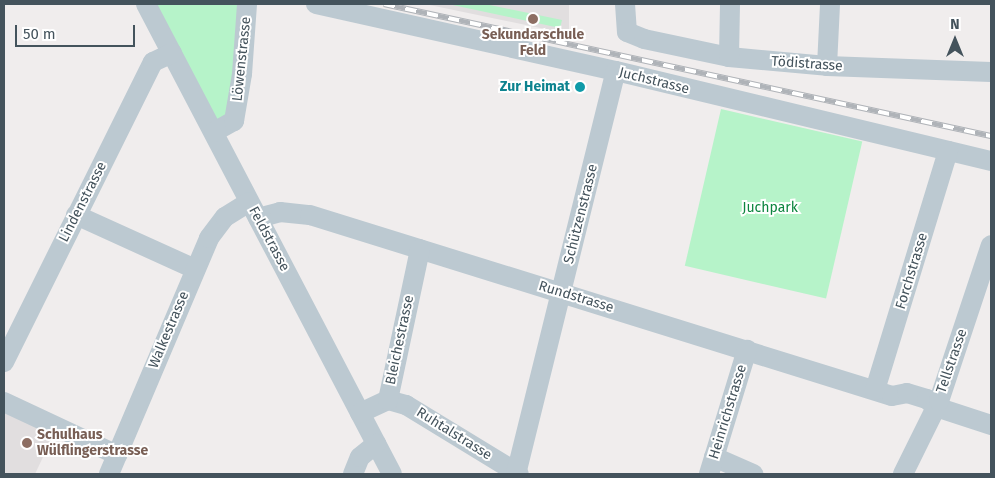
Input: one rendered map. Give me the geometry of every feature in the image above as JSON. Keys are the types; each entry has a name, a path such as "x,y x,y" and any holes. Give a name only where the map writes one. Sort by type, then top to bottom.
{"street":[{"name":"Feldstrasse","path":"146,4 392,474"},
{"name":"Löwenstrasse","path":"214,132 234,121 242,74 247,4"},
{"name":"Juchstrasse","path":"316,4 616,71 991,161"},
{"name":"Tödistrasse","path":"625,4 627,32 644,39 729,57 827,66 991,72"},
{"path":"729,57 730,4"},
{"path":"827,66 830,4"},
{"name":"Lindenstrasse","path":"4,362 154,62 172,53"},
{"name":"Schützenstrasse","path":"517,474 616,71"},
{"name":"Forchstrasse","path":"884,393 948,150"},
{"name":"Rundstrasse","path":"253,210 301,212 884,393 901,405 920,411 936,407 991,425"},
{"name":"Walkestrasse","path":"109,474 195,269 216,227 231,212 253,210"},
{"path":"76,215 195,269"},
{"name":"Tellstrasse","path":"903,474 936,407 991,245"},
{"name":"Bleichestrasse","path":"360,413 388,400 420,249"},
{"name":"Heinrichstrasse","path":"711,466 747,350"},
{"name":"Ruhtalstrasse","path":"388,400 406,405 517,474"},
{"path":"4,402 117,455"},
{"path":"354,474 360,457 376,444"},
{"path":"711,466 753,474"}],"shaded area":[{"name":"Sekundarschule Feld","path":"425,4 569,4 569,34"},
{"name":"Schulhaus Wülflingerstrasse","path":"4,405 53,436 35,474 4,474"}],"green space":[{"path":"146,4 247,4 234,121 214,132"},
{"path":"448,4 485,4 562,20 560,28"},
{"name":"Juchpark","path":"721,109 862,142 826,298 685,266"}],"railway":[{"path":"384,4 991,136"}],"place":[{"name":"Sekundarschule Feld","path":"533,19"},
{"name":"Zur Heimat","path":"580,87"},
{"name":"Schulhaus Wülflingerstrasse","path":"27,443"}]}
